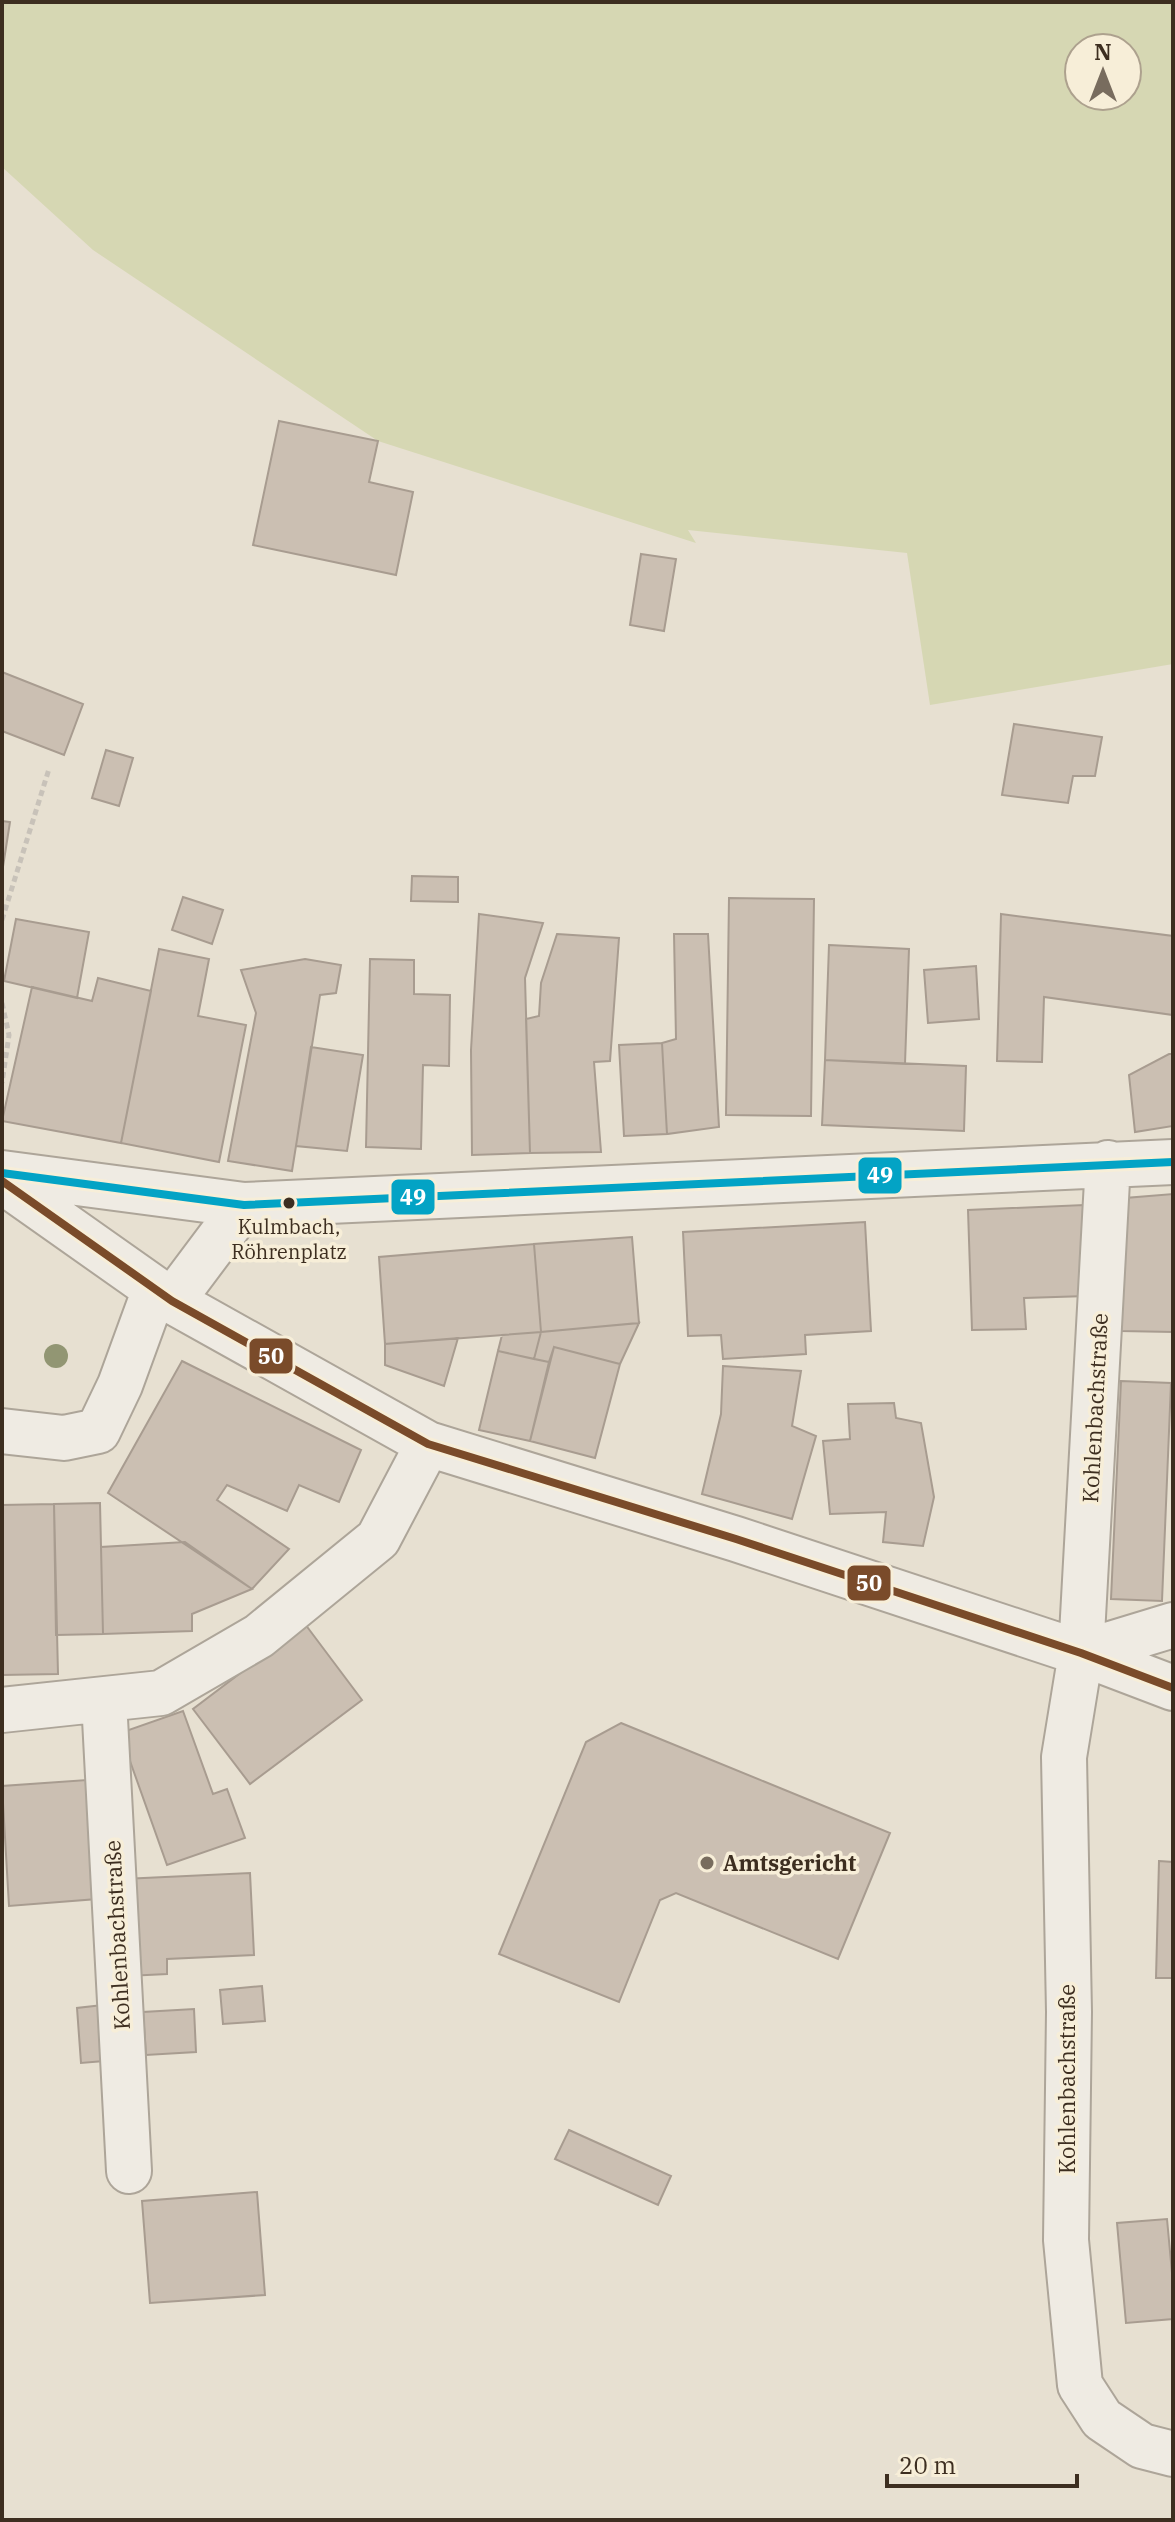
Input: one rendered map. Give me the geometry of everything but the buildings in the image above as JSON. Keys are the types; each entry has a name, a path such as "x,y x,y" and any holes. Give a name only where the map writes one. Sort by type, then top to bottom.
{"street":[{"path":"2,1173 244,1205 1173,1162"},
{"name":"Kohlenbachstraße","path":"1108,1163 1081,1653 1064,1757 1069,2012 1066,2240 1080,2385 1102,2419 1142,2446 1173,2454"},
{"path":"2,1181 164,1295 428,1444 736,1539 1081,1653 1173,1688"},
{"path":"2,1431 64,1438 98,1431 164,1295 244,1205"},
{"path":"2,1710 161,1693 259,1636 378,1539 428,1444"},
{"path":"1081,1653 1173,1625"},
{"name":"Kohlenbachstraße","path":"104,1700 129,2171"}],"path":[{"path":"2,920 49,769"},
{"path":"2,1003 9,1035 2,1083"}],"green space":[{"path":"2,2 1173,2 1173,664 930,705 907,553 688,530 696,543 378,441 93,250 2,167"}],"transit line":[{"name":"49","path":"2,1173 244,1205 1173,1162"},
{"name":"50","path":"2,1181 172,1301 428,1444 736,1539 1081,1653 1173,1688"}],"place":[{"name":"Kulmbach, Röhrenplatz","path":"289,1203"},
{"name":"Amtsgericht","path":"707,1863"}]}
